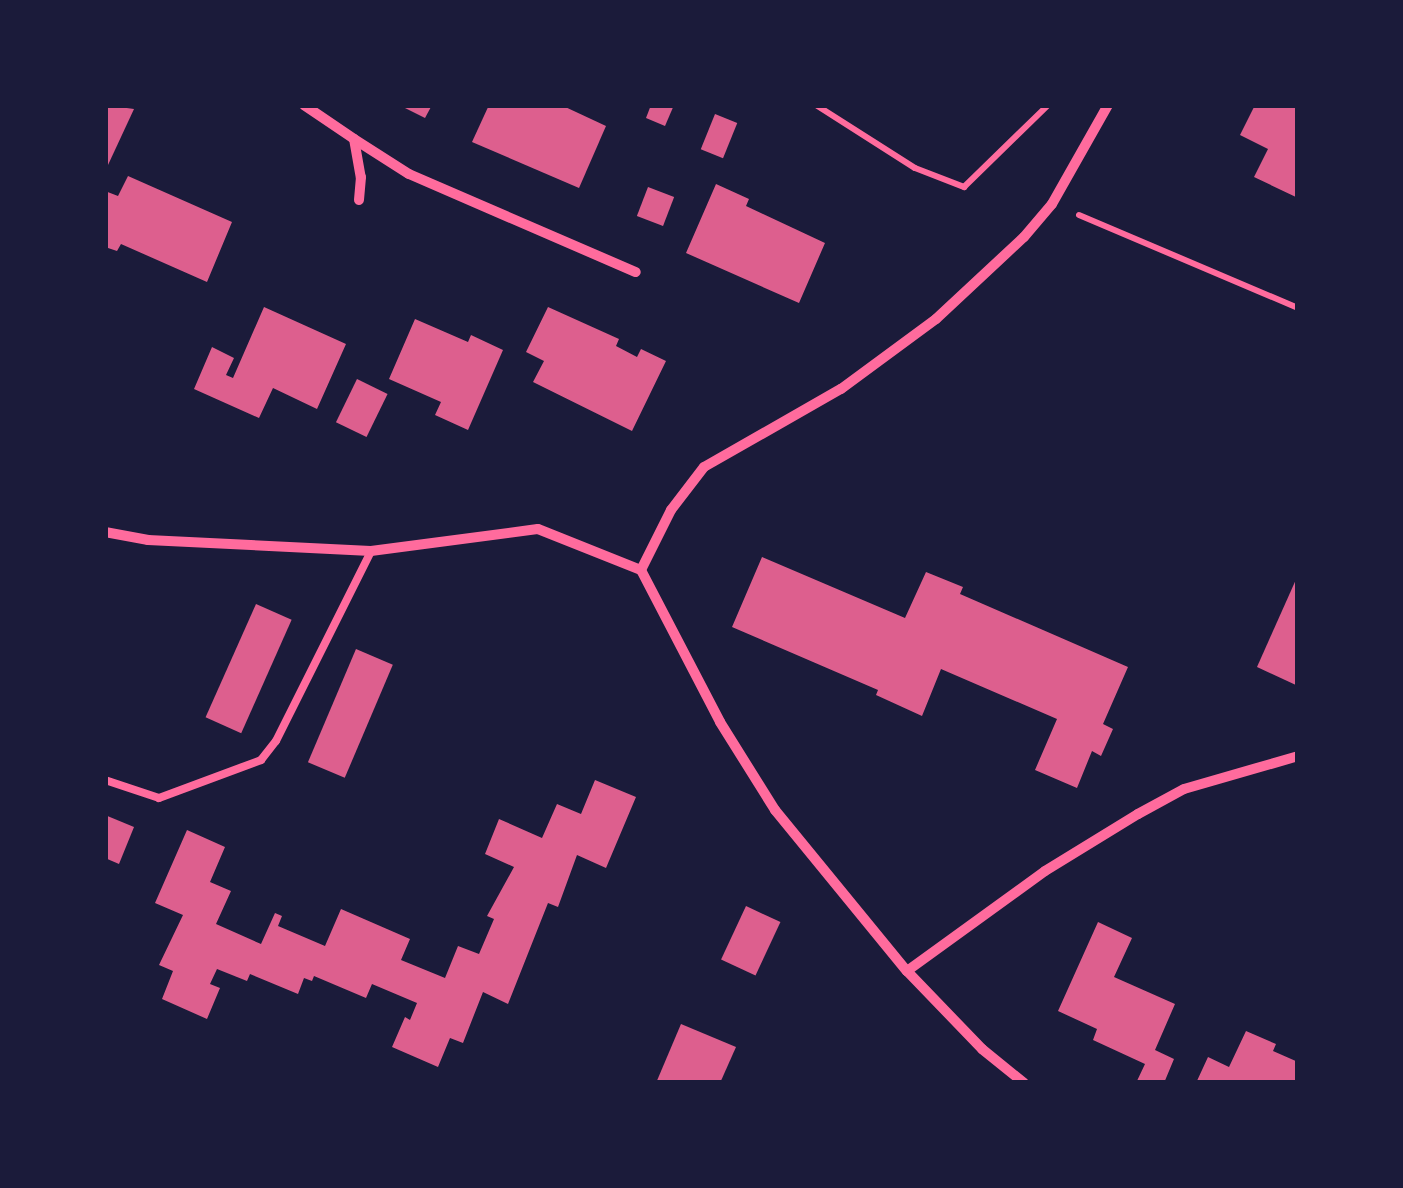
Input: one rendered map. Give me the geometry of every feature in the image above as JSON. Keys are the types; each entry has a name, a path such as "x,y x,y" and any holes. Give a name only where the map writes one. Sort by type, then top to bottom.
{"street":[{"path":"304,105 410,174 636,272"},
{"path":"642,570 671,510 704,467 841,389 936,318 1052,204 1108,105"},
{"path":"354,139 361,177 359,200"},
{"path":"105,532 148,540 371,551 538,528 642,570 720,722 766,795 906,971 982,1048 1024,1083"},
{"path":"906,971 1045,871 1138,814 1184,789 1298,756"}],"lane":[{"path":"105,780 158,798 261,760 276,742 371,551"}],"path":[{"path":"816,105 915,168 964,187 1048,105"},
{"path":"1052,204 1298,308"}],"building":[{"path":"105,105 134,109 108,165 105,164"},
{"path":"399,105 432,105 425,118"},
{"path":"489,105 561,105 606,126 579,188 472,142"},
{"path":"651,105 674,105 665,126 646,118"},
{"path":"1255,105 1298,105 1298,198 1254,177 1268,149 1240,135"},
{"path":"715,114 737,123 723,158 701,149"},
{"path":"128,176 232,222 207,282 121,244 117,251 105,247 105,191 118,196"},
{"path":"716,184 749,199 746,206 825,243 799,303 686,253"},
{"path":"648,187 674,197 663,226 637,216"},
{"path":"264,307 346,344 317,409 273,388 259,418 194,389 212,347 234,358 226,375 233,378"},
{"path":"548,307 619,339 616,346 637,357 641,349 666,361 632,431 533,382 544,361 526,352"},
{"path":"415,319 468,342 471,335 503,350 468,430 435,415 441,402 389,379"},
{"path":"357,379 388,394 367,437 336,422"},
{"path":"762,557 905,618 926,572 963,587 960,594 1128,667 1103,724 1113,729 1101,756 1092,751 1077,788 1035,770 1057,719 941,669 922,716 876,695 878,690 732,627"},
{"path":"1298,575 1298,686 1257,667"},
{"path":"256,604 292,620 241,733 206,717"},
{"path":"356,649 393,665 345,778 308,762"},
{"path":"595,780 636,797 606,868 577,855 558,907 548,903 508,1004 483,992 463,1043 450,1038 438,1067 392,1047 405,1017 410,1020 417,1003 372,984 366,998 314,976 312,981 304,978 298,994 250,974 247,981 217,969 210,984 220,988 207,1019 162,999 173,971 159,965 183,915 155,903 187,830 225,847 210,882 231,891 216,924 261,944 275,913 282,916 278,926 325,946 341,909 410,939 401,960 445,978 458,946 479,954 494,919 487,916 514,867 485,854 499,819 542,838 557,804 581,814"},
{"path":"105,815 134,827 119,864 105,858"},
{"path":"746,906 780,922 756,976 721,959"},
{"path":"1098,922 1132,938 1114,977 1175,1004 1155,1050 1174,1059 1164,1083 1136,1083 1145,1064 1093,1040 1097,1029 1058,1011"},
{"path":"681,1024 736,1047 720,1083 656,1083"},
{"path":"1246,1031 1276,1044 1273,1051 1298,1062 1298,1083 1196,1083 1208,1057 1229,1067"}]}
